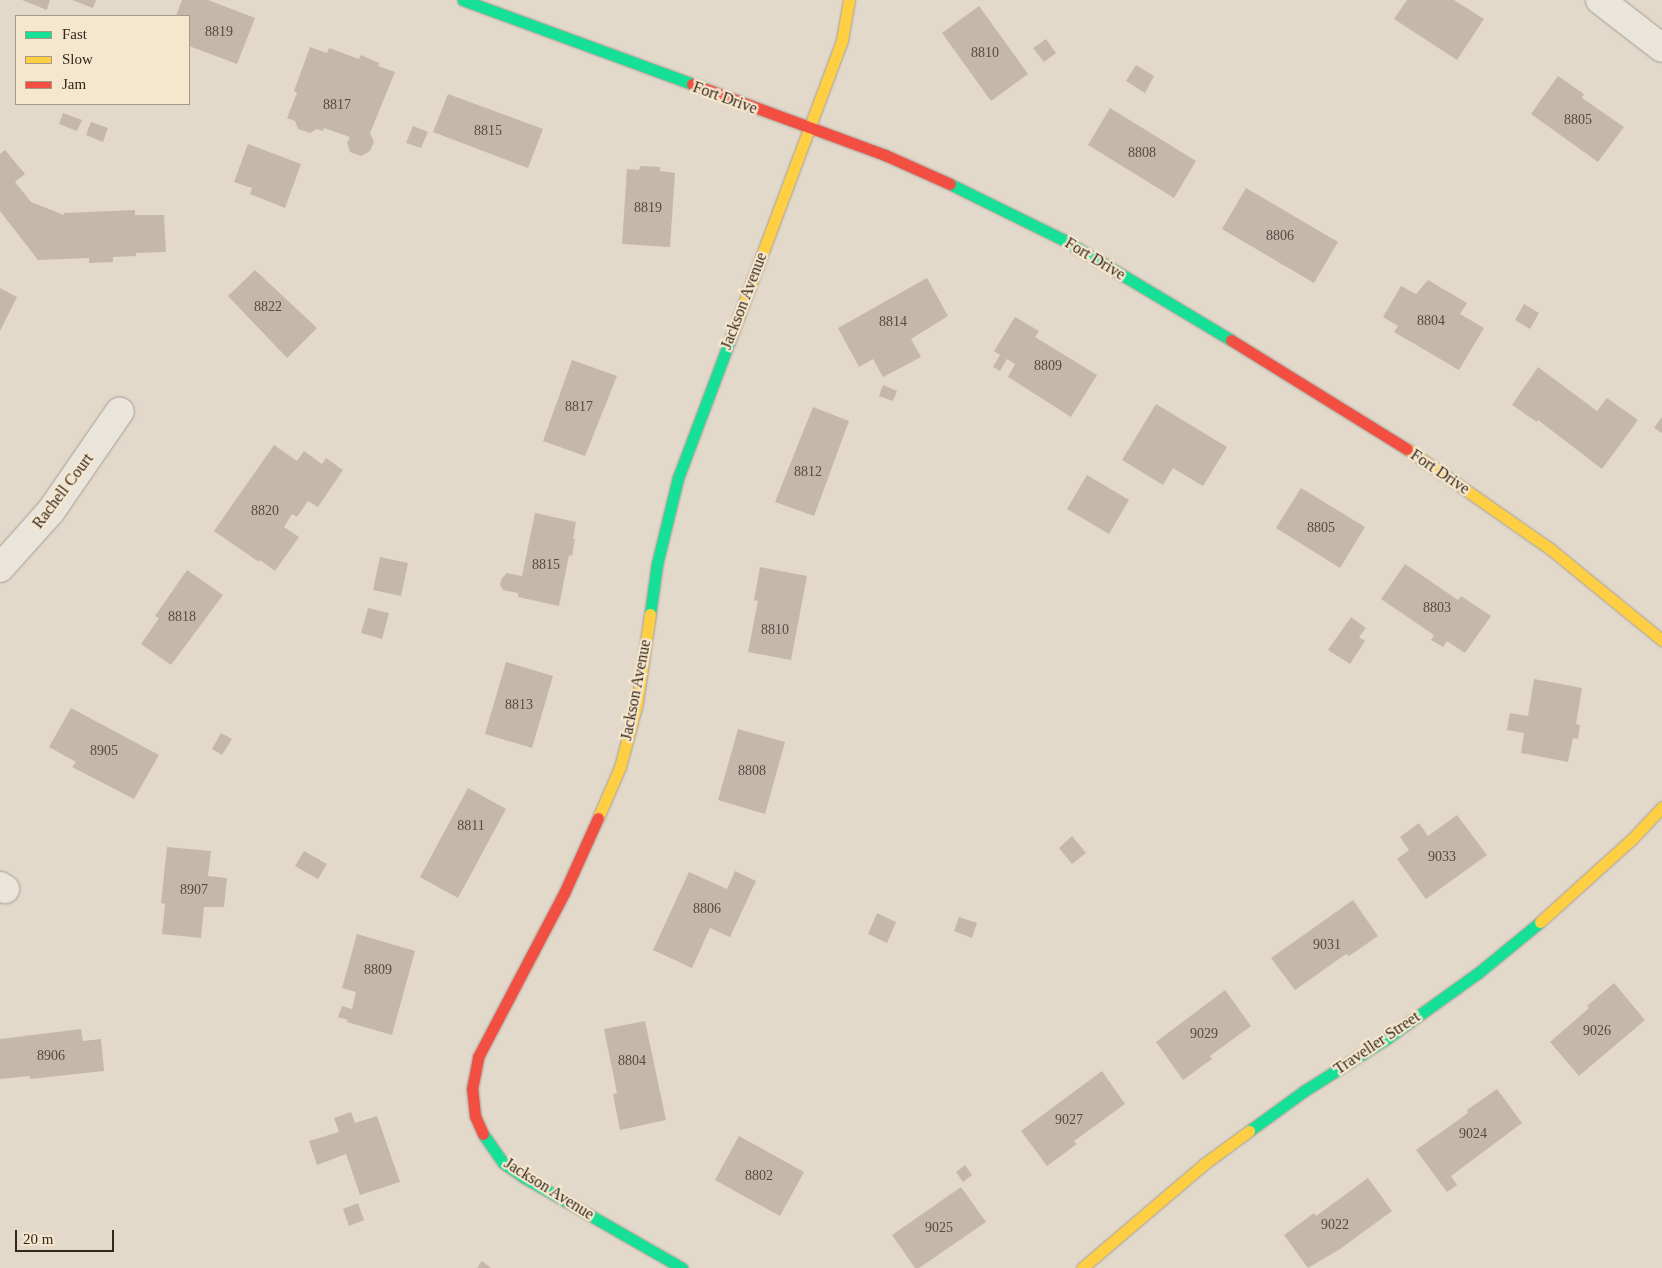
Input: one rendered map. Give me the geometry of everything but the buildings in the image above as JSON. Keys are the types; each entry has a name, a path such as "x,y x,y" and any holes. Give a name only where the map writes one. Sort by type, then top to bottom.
{"street":[{"name":"Fort Drive","path":"463,0 809,129 884,155 1003,209 1064,240 1267,362 1448,476 1549,548 1662,640"},
{"name":"Jackson Avenue","path":"682,1268 525,1178 503,1163 486,1141 475,1116 472,1089 478,1057 566,891 620,767 637,703 657,564 678,478 842,40 849,0"},
{"path":"1600,0 1662,48"},
{"name":"Rachell Court","path":"0,568 51,511 120,410"},
{"name":"Traveller Street","path":"1082,1268 1109,1243 1204,1164 1304,1092 1386,1039 1478,973 1566,901 1632,840 1662,807"}],"traffic: fast":[{"path":"463,0 692,84"},
{"path":"950,184 1064,240 1231,340"},
{"path":"650,614 657,564 678,478 733,332"},
{"path":"1249,1131 1304,1091 1386,1039 1478,973 1540,922"},
{"path":"483,1134 503,1163 525,1178 682,1268"}],"traffic: slow":[{"path":"733,332 842,40 849,0"},
{"path":"1407,449 1549,548 1662,640"},
{"path":"598,818 620,767 637,703 650,614"},
{"path":"1540,922 1632,839 1662,807"},
{"path":"1082,1268 1204,1164 1249,1131"}],"traffic: jam":[{"path":"692,84 885,155 950,184"},
{"path":"1231,340 1407,449"},
{"path":"483,1134 475,1116 472,1089 478,1057 565,891 598,818"}]}
